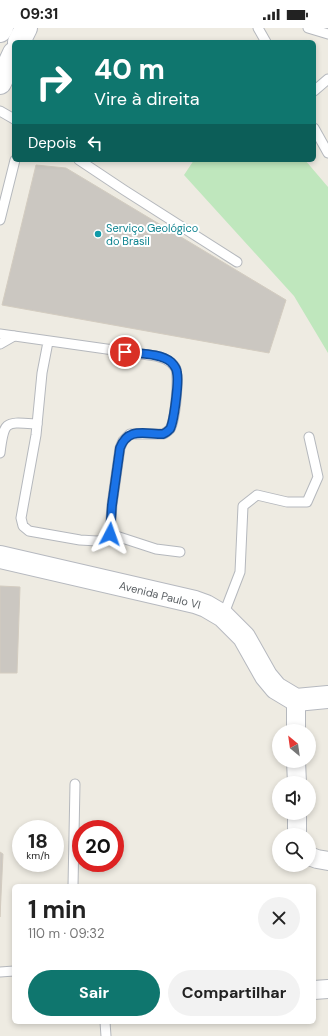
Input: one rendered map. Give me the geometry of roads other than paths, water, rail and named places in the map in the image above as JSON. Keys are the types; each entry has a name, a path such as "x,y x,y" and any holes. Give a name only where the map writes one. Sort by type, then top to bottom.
{"street":[{"path":"20,40 26,28"},
{"path":"0,83 12,57"},
{"name":"Avenida Paulo VI","path":"0,557 195,602 206,606 223,616 244,637 266,676 276,688 296,700"},
{"path":"296,724 296,700 328,697"},
{"path":"316,990 328,989"}],"lane":[{"path":"258,28 265,40"},
{"path":"308,28 328,34"},
{"path":"316,89 328,79"},
{"path":"0,111 12,118"},
{"path":"316,132 328,153"},
{"path":"0,220 14,162"},
{"path":"82,162 237,262"},
{"path":"0,334 48,342 156,356 165,359 176,367 177,372 173,422 170,428 163,434 130,434 123,441 120,448 112,505 110,534"},
{"path":"0,344 14,336"},
{"path":"48,342 42,374 37,424 21,518 23,526 29,531 80,540 96,541 110,534"},
{"path":"0,454 2,435 8,425 12,423 37,424"},
{"path":"223,616 240,572 244,506 257,495 287,502 307,502 318,477 309,438"},
{"path":"110,534 156,549 180,552"},
{"path":"73,884 75,784"},
{"path":"0,972 12,971"},
{"path":"105,1024 106,1036"}],"place":[{"name":"Serviço Geológico do Brasil","path":"98,234"}]}
